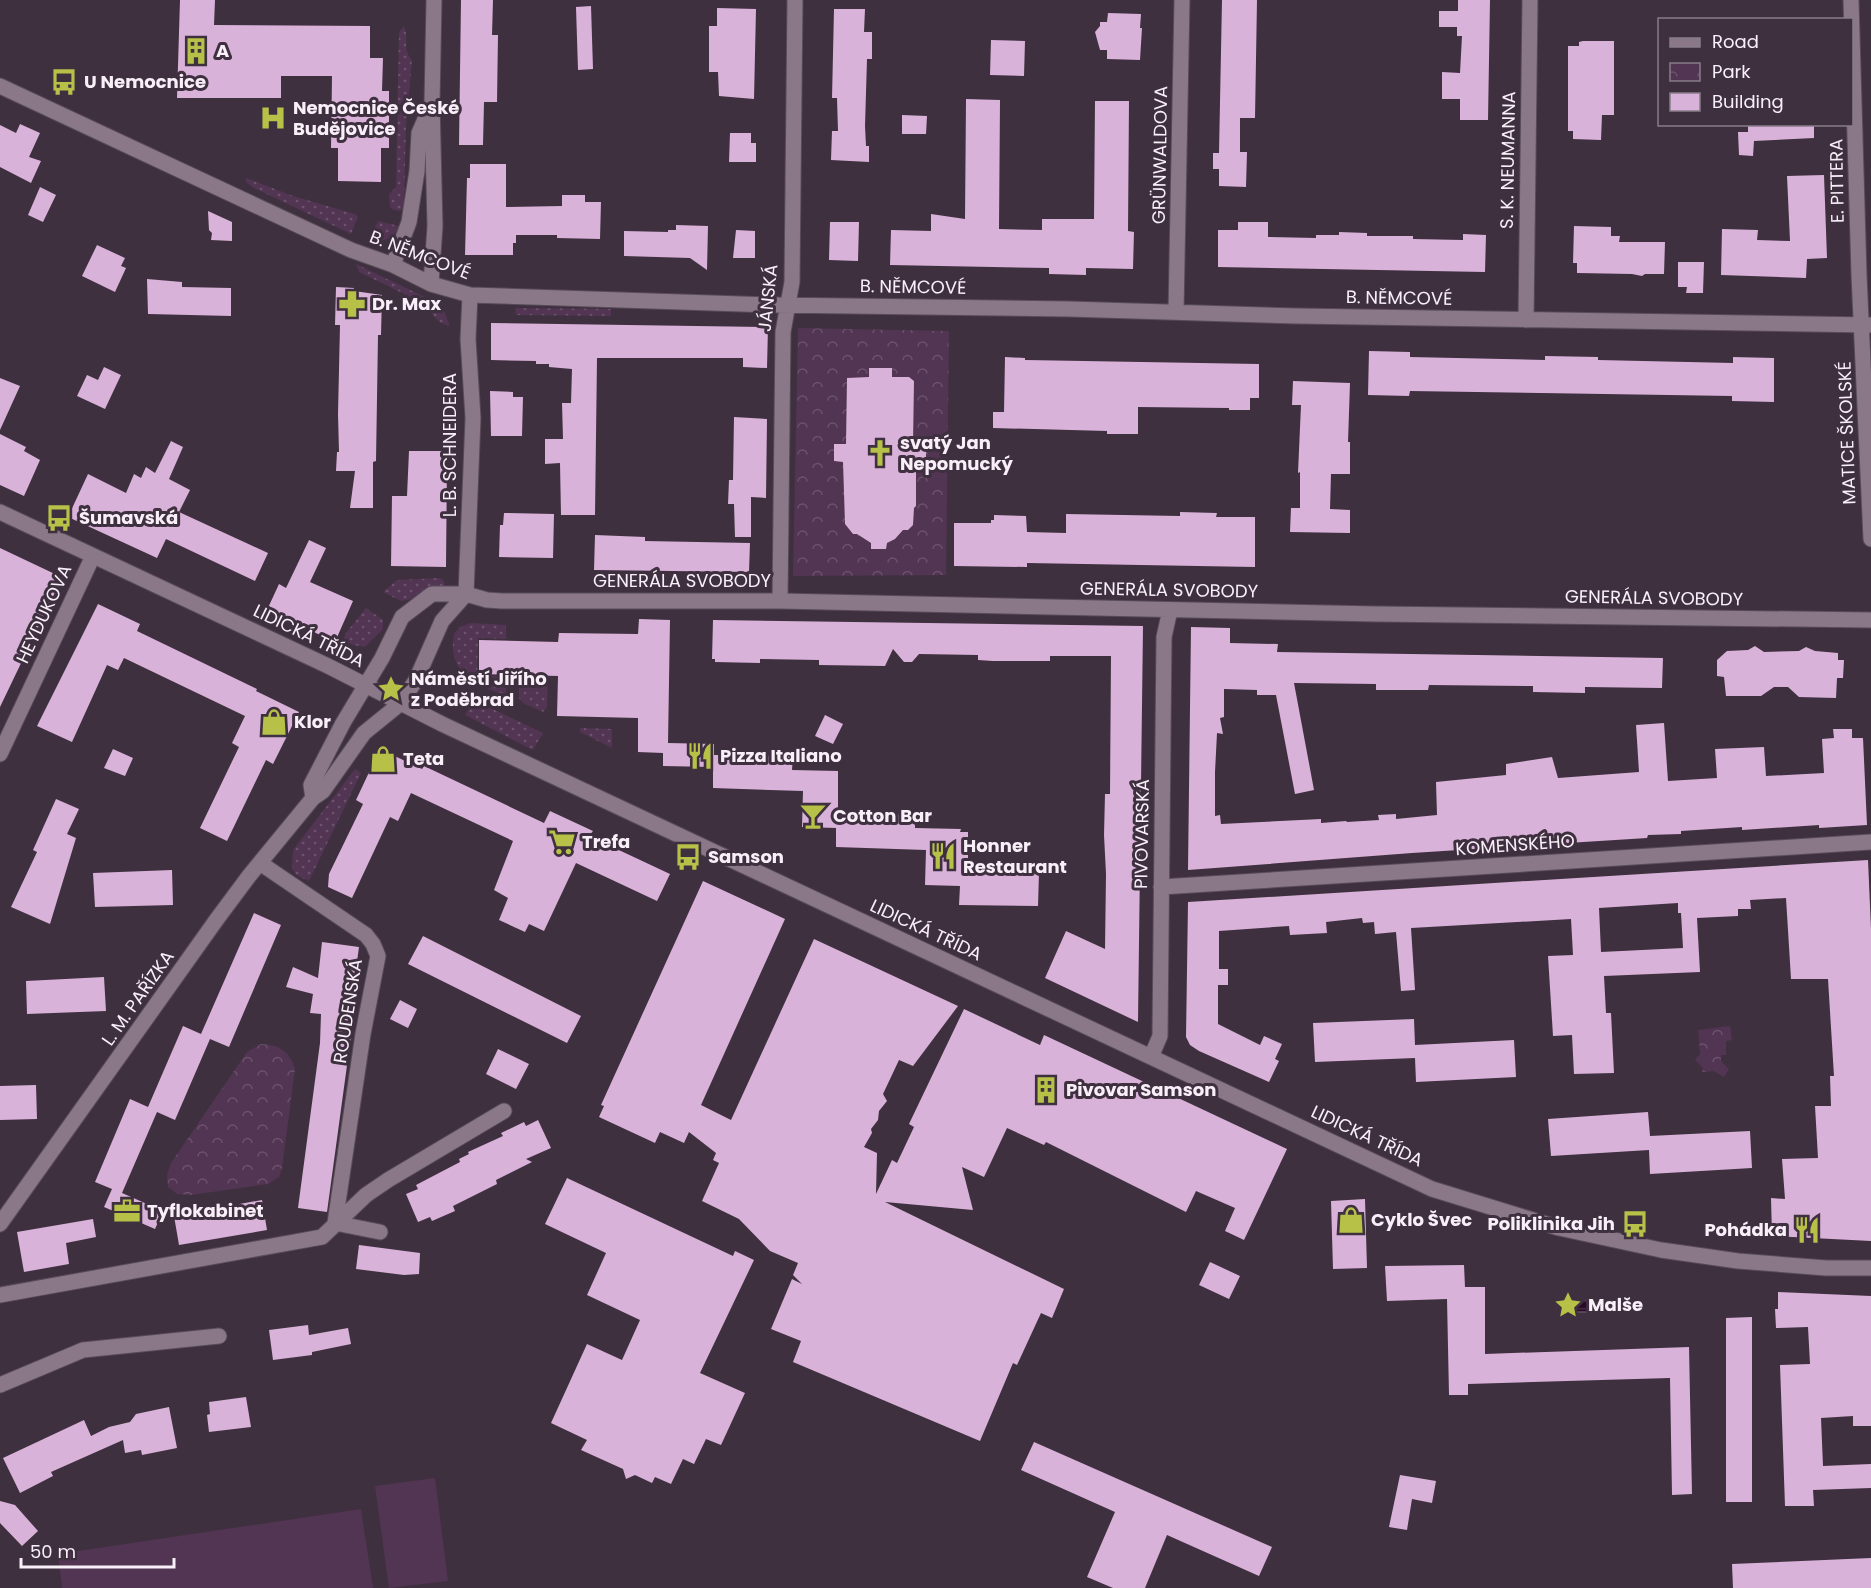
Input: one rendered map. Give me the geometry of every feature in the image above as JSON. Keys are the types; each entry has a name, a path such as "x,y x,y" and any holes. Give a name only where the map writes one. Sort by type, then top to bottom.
{"street":[{"path":"431,284 435,226 432,103 434,0"},
{"name":"JÁNSKÁ","path":"780,601 783,332 792,282 795,0"},
{"name":"GRÜNWALDOVA","path":"1176,312 1182,0"},
{"name":"S. K. NEUMANNA","path":"1526,320 1530,0"},
{"name":"E. PITTERA","path":"1851,0 1852,18"},
{"name":"E. PITTERA","path":"1853,43 1866,325"},
{"name":"B. NĚMCOVÉ","path":"0,86 333,242 393,265 431,284 470,295 788,305 1297,316 1866,325"},
{"path":"393,265 409,222 417,171 419,133 432,103"},
{"name":"L. B. SCHNEIDERA","path":"466,594 473,418 468,339 470,295"},
{"name":"MATICE ŠKOLSKÉ","path":"1866,325 1871,539"},
{"name":"LIDICKÁ TŘÍDA","path":"0,512 1432,1189 1559,1228 1661,1250 1738,1261 1826,1268 1871,1268"},
{"name":"HEYDUKOVA","path":"0,753 93,556"},
{"name":"GENERÁLA SVOBODY","path":"313,798 311,785 402,617 432,594 466,594 501,601 780,601 1170,610 1871,620"},
{"name":"L. M. PAŘÍZKA","path":"0,1224 217,919 260,863 313,798 323,791 364,734 401,703 416,680 442,621 466,594"},
{"name":"PIVOVARSKÁ","path":"1151,1057 1160,1036 1164,638 1170,610"},
{"name":"KOMENSKÉHO","path":"1161,887 1871,842"},
{"name":"ROUDENSKÁ","path":"260,863 366,935 378,956 335,1223"},
{"path":"0,1295 322,1237 366,1195 504,1111"},
{"path":"335,1223 380,1232"},
{"path":"0,1385 83,1350 219,1336"}],"green space":[{"path":"404,26 406,47 412,60 406,125 404,204 401,211 390,207 389,194 396,187 399,32"},
{"path":"246,178 293,196 355,214 358,217 351,234 254,188 246,182"},
{"path":"378,221 399,226 391,237 374,240 369,238"},
{"path":"356,264 431,300 443,309 450,326 440,322 421,302 359,272"},
{"path":"515,308 611,309 611,316 516,315"},
{"path":"798,328 949,331 946,575 793,576"},
{"path":"440,578 444,581 445,588 424,592 412,599 401,601 383,592 397,580"},
{"path":"366,608 383,620 383,629 365,647 343,640 346,633"},
{"path":"471,623 506,625 506,639 478,638 477,675 506,677 506,697 474,681 459,668 453,648 454,634 460,627"},
{"path":"519,676 548,677 547,707 543,712 523,703 519,698"},
{"path":"474,700 543,733 533,750 465,715"},
{"path":"580,728 612,729 612,748 580,732"},
{"path":"355,769 361,773 309,881 296,875 292,868 293,850"},
{"path":"1730,1026 1732,1040 1726,1041 1726,1055 1721,1055 1721,1061 1729,1069 1724,1077 1713,1071 1702,1072 1703,1068 1695,1060 1700,1054 1698,1030"},
{"path":"261,1044 283,1050 295,1069 279,1177 268,1184 191,1195 177,1194 168,1187 167,1175 171,1163 247,1052"},
{"path":"435,1478 448,1581 389,1588 375,1486"},
{"path":"361,1509 373,1588 62,1588 58,1554"}],"shaded area":[{"path":"1598,1300 1599,1312 1561,1312 1561,1301"}],"building":[{"path":"180,0 215,0 214,25 370,26 370,58 383,58 382,91 389,91 389,148 381,148 381,182 338,181 338,148 331,148 332,76 281,76 281,98 177,98"},
{"path":"461,0 493,0 492,35 498,35 497,102 484,102 483,145 459,145"},
{"path":"1222,0 1257,0 1255,118 1240,118 1240,152 1247,152 1246,187 1219,186 1219,169 1213,169 1213,153 1219,153"},
{"path":"1458,0 1490,0 1488,120 1460,120 1460,99 1442,99 1442,72 1460,73 1462,36 1457,36 1457,27 1439,27 1439,11 1458,11"},
{"path":"591,6 593,69 578,70 576,7"},
{"path":"717,8 756,9 754,99 719,96 718,72 709,72 709,26 717,26"},
{"path":"834,9 865,9 864,32 872,32 872,59 867,59 865,126 869,162 831,160 832,131 838,131 837,98 832,98"},
{"path":"1108,13 1141,14 1140,60 1107,59 1107,50 1100,50 1095,32 1100,22 1107,22"},
{"path":"991,40 1025,41 1024,76 990,75"},
{"path":"1614,41 1614,115 1602,115 1601,140 1573,139 1573,131 1568,131 1568,46 1579,46 1579,42"},
{"path":"966,99 1000,100 999,229 1042,230 1042,219 1094,219 1095,101 1129,101 1128,231 1134,232 1133,269 1086,268 1086,275 1049,274 1049,268 890,265 891,230 931,231 931,214 965,219"},
{"path":"902,115 927,116 926,134 902,134"},
{"path":"20,124 40,133 29,157 41,161 31,183 0,167 0,125 16,133"},
{"path":"1748,126 1814,126 1814,138 1754,141 1753,156 1739,155 1738,132 1748,132"},
{"path":"730,133 751,133 751,143 756,143 756,162 729,162"},
{"path":"470,164 506,164 506,207 562,206 562,195 585,195 585,202 601,202 600,239 557,238 557,235 516,235 513,255 465,255 467,178 470,178"},
{"path":"1824,175 1827,258 1807,259 1806,278 1721,275 1722,229 1758,230 1757,240 1790,241 1787,176"},
{"path":"40,187 56,195 43,222 28,215"},
{"path":"208,211 232,222 232,241 211,240"},
{"path":"830,222 859,222 858,261 829,260"},
{"path":"1238,222 1268,222 1268,237 1316,238 1316,235 1339,235 1339,232 1367,233 1367,236 1413,236 1413,239 1463,240 1463,234 1486,235 1485,272 1218,267 1218,230 1238,230"},
{"path":"676,225 708,226 707,270 690,258 624,256 624,231 668,232 668,230 676,230"},
{"path":"1574,226 1611,227 1611,236 1620,236 1619,242 1665,242 1664,274 1642,276 1577,273 1577,263 1573,263"},
{"path":"736,230 755,231 755,258 733,258"},
{"path":"97,245 125,258 121,266 126,268 115,292 82,276"},
{"path":"1678,262 1704,262 1703,293 1686,293 1687,287 1678,287"},
{"path":"147,279 182,282 182,287 231,288 231,316 148,314"},
{"path":"336,287 354,288 354,291 382,295 381,335 378,335 373,508 350,508 355,471 336,471 337,452 339,452 340,325 335,325"},
{"path":"491,323 768,327 767,368 743,367 743,358 597,358 595,515 561,515 560,463 545,464 545,439 563,439 562,403 571,403 572,369 549,367 549,364 536,364 536,361 491,360"},
{"path":"1369,351 1410,352 1410,357 1545,360 1545,356 1598,357 1598,360 1733,363 1733,357 1774,358 1774,402 1732,401 1732,396 1410,391 1409,396 1368,395"},
{"path":"1005,357 1025,358 1025,360 1259,364 1259,398 1250,398 1250,410 1138,407 1138,434 993,428 993,412 1004,412"},
{"path":"104,367 121,375 105,409 77,396 87,375 98,380"},
{"name":"svatý Jan Nepomucký","path":"869,368 892,368 892,377 909,377 914,381 913,444 926,445 926,462 916,461 916,506 913,525 887,543 886,549 871,549 871,543 853,534 845,524 843,462 834,461 834,444 846,444 847,378 869,377"},
{"path":"0,378 20,386 0,430"},
{"path":"1293,381 1350,383 1348,442 1350,442 1350,474 1331,474 1330,509 1350,510 1350,533 1290,532 1291,508 1300,508 1300,472 1298,473 1301,405 1292,405"},
{"path":"490,391 513,392 513,397 523,397 522,436 491,436"},
{"path":"734,417 767,419 766,498 751,497 751,537 735,537 734,504 728,504 729,480 733,480"},
{"path":"0,434 26,447 24,451 40,460 24,496 0,485"},
{"path":"171,441 183,447 169,479 190,490 179,512 268,553 255,581 166,539 157,558 68,517 88,474 126,493 134,474 141,478 146,467 155,473"},
{"path":"409,451 442,451 442,461 447,461 446,567 391,566 392,496 407,496"},
{"path":"1180,512 1217,513 1216,517 1255,517 1255,567 1027,563 1027,567 954,566 954,523 991,523 994,515 1026,516 1027,532 1066,533 1066,514 1180,516"},
{"path":"504,513 554,514 553,558 499,557 500,525 503,525"},
{"path":"595,535 645,537 645,541 750,543 749,572 594,570"},
{"path":"309,540 326,548 310,582 353,601 335,642 267,610 279,584 286,588"},
{"path":"0,548 57,575 60,582 0,707"},
{"path":"98,604 140,624 137,631 299,712 273,764 266,760 227,841 200,828 239,747 232,743 245,716 124,658 118,670 107,665 72,742 37,726"},
{"path":"639,619 670,620 668,743 714,744 714,755 793,756 792,770 838,771 838,813 915,815 915,828 961,829 960,832 968,832 968,871 1039,873 1038,906 959,905 960,886 925,885 926,850 836,847 836,828 802,827 803,791 713,788 713,767 663,766 663,753 638,752 638,718 557,716 558,676 479,674 479,640 558,642 559,633 638,634"},
{"path":"713,620 1143,626 1138,1022 1045,978 1066,931 1105,949 1104,835 1105,794 1110,794 1111,656 1050,656 1050,661 993,661 978,660 978,655 919,654 912,662 904,662 893,649 885,666 819,665 819,660 760,659 760,663 715,662 715,659 712,659"},
{"path":"1191,627 1230,628 1230,643 1278,644 1277,652 1663,658 1662,688 1585,687 1585,693 1533,692 1533,686 1429,685 1428,690 1376,690 1376,684 1294,683 1314,790 1295,794 1276,695 1257,695 1257,690 1224,689 1224,717 1220,718 1223,734 1217,733 1215,772 1215,816 1220,815 1221,824 1321,819 1321,823 1347,822 1379,820 1378,815 1396,814 1396,819 1437,815 1436,782 1506,775 1506,764 1552,757 1558,778 1639,772 1636,725 1664,723 1668,781 1717,778 1715,749 1764,747 1766,776 1824,773 1822,739 1834,738 1833,729 1852,729 1852,738 1863,738 1867,825 1819,828 1819,825 1742,830 1742,827 1681,831 1681,834 1648,835 1647,838 1188,870"},
{"path":"1755,646 1764,652 1799,651 1806,647 1815,651 1838,653 1838,660 1844,660 1843,678 1837,678 1836,698 1799,697 1788,687 1774,687 1761,696 1726,696 1724,677 1717,676 1717,660 1727,651 1748,650"},
{"path":"825,715 843,724 833,744 815,736"},
{"path":"113,749 133,758 125,776 104,768"},
{"path":"380,749 422,769 424,766 544,823 550,811 593,831 589,836 670,874 657,901 576,863 544,931 529,924 525,932 499,920 508,898 494,890 513,841 411,793 398,821 390,817 352,898 328,887 329,874 363,804 356,800"},
{"path":"56,799 79,809 67,834 76,838 50,924 11,907 37,852 33,850"},
{"path":"1868,860 1871,929 1871,1241 1772,1236 1771,1198 1785,1199 1782,1159 1818,1158 1815,1106 1831,1106 1830,1076 1834,1076 1828,979 1791,979 1786,898 1750,900 1751,909 1738,909 1738,916 1697,918 1700,972 1604,976 1606,1013 1611,1013 1614,1073 1574,1074 1572,1035 1553,1036 1548,956 1573,955 1571,919 1411,928 1415,990 1401,991 1396,932 1375,934 1374,922 1363,923 1362,918 1326,922 1327,933 1290,935 1289,926 1219,931 1219,969 1228,969 1228,985 1218,985 1218,1024 1260,1045 1264,1036 1282,1044 1275,1059 1279,1061 1269,1082 1199,1051 1190,1045 1186,1037 1188,902","holes":["1678,903 1678,913 1681,913 1683,948 1601,952 1599,908"]},
{"path":"172,870 173,905 95,907 93,873"},
{"path":"703,881 785,919 701,1105 731,1120 814,939 958,1006 913,1066 899,1060 883,1094 887,1101 879,1111 878,1120 871,1129 872,1133 864,1147 877,1153 876,1194 892,1160 897,1163 914,1127 909,1124 964,1009 1040,1045 1044,1035 1287,1149 1244,1240 1225,1231 1235,1208 1196,1191 1186,1212 1046,1142 1044,1145 1007,1128 984,1177 962,1167 973,1210 885,1202 1064,1289 1052,1318 1041,1313 1017,1365 1013,1363 980,1441 793,1362 801,1341 771,1329 792,1279 802,1284 793,1275 798,1263 770,1251 739,1219 702,1201 719,1163 713,1160 716,1153 689,1132 684,1143 660,1132 655,1143 599,1117 604,1106 601,1105"},
{"path":"254,913 281,925 229,1047 210,1039 175,1120 157,1112 122,1193 163,1211 155,1229 104,1207 112,1189 95,1182 130,1099 148,1107 183,1026 201,1034"},
{"path":"423,936 581,1016 567,1043 408,964"},
{"path":"322,942 359,947 347,1035 351,1036 327,1212 298,1208 320,1043 321,1014 310,1013 313,994 286,987 293,967 318,978"},
{"path":"104,977 106,1011 27,1014 26,981"},
{"path":"400,1000 417,1009 408,1028 390,1019"},
{"path":"1414,1019 1415,1045 1514,1040 1516,1077 1416,1082 1415,1058 1315,1062 1313,1023"},
{"path":"498,1049 529,1064 516,1089 486,1074"},
{"path":"36,1085 37,1119 0,1120 0,1086"},
{"path":"1648,1112 1650,1136 1750,1131 1752,1168 1650,1174 1649,1150 1551,1156 1548,1119"},
{"path":"538,1120 551,1148 526,1159 532,1162 496,1180 497,1184 453,1206 455,1211 432,1221 430,1217 418,1222 406,1194 418,1189 416,1185 460,1162 459,1159 469,1154 468,1152 503,1136 501,1133 524,1122 526,1126"},
{"path":"567,1178 733,1256 735,1251 754,1260 700,1373 745,1393 721,1445 706,1439 694,1464 683,1459 671,1484 655,1477 652,1483 635,1475 626,1479 623,1469 581,1450 587,1440 551,1423 587,1344 622,1360 640,1320 587,1295 606,1253 545,1224"},
{"path":"1365,1199 1367,1268 1333,1269 1331,1201"},
{"path":"262,1200 267,1230 179,1245 174,1216"},
{"path":"93,1219 96,1237 66,1243 69,1264 24,1272 17,1232"},
{"path":"359,1245 420,1253 419,1274 404,1275 356,1269"},
{"path":"1210,1262 1240,1276 1229,1299 1199,1285"},
{"path":"1464,1265 1465,1287 1485,1287 1485,1354 1689,1347 1692,1494 1672,1495 1670,1378 1468,1384 1468,1395 1449,1395 1447,1299 1387,1301 1385,1266"},
{"path":"1778,1292 1871,1296 1871,1426 1853,1426 1853,1416 1821,1418 1823,1466 1871,1464 1871,1488 1813,1490 1814,1506 1785,1506 1780,1365 1810,1364 1808,1327 1776,1328 1775,1309 1778,1309"},
{"path":"1752,1317 1752,1502 1726,1502 1726,1318"},
{"path":"308,1325 309,1335 348,1328 351,1344 312,1352 312,1355 273,1360 269,1330"},
{"path":"246,1397 251,1427 209,1432 207,1415 210,1414 209,1402"},
{"path":"169,1407 177,1448 142,1455 141,1450 125,1453 123,1440 51,1472 53,1476 20,1493 3,1458 84,1420 91,1436 109,1427 130,1422 136,1414"},
{"path":"1034,1442 1272,1547 1259,1576 1167,1535 1145,1588 1113,1588 1087,1577 1115,1512 1021,1470"},
{"path":"1400,1475 1436,1481 1432,1503 1412,1499 1407,1530 1389,1527"},
{"path":"0,1501 15,1505 38,1531 22,1546 0,1523"},
{"path":"1871,1558 1871,1588 1733,1588 1732,1564"}],"place":[{"name":"A","path":"196,51"},
{"name":"U Nemocnice","path":"64,82"},
{"name":"Nemocnice České Budějovice","path":"273,118"},
{"name":"Dr. Max","path":"352,304"},
{"name":"svatý Jan Nepomucký","path":"880,453"},
{"name":"Šumavská","path":"59,518"},
{"name":"Náměstí Jiřího z Poděbrad","path":"391,689"},
{"name":"Klor","path":"274,722"},
{"name":"Pizza Italiano","path":"700,756"},
{"name":"Teta","path":"383,759"},
{"name":"Cotton Bar","path":"813,816"},
{"name":"Trefa","path":"562,842"},
{"name":"Honner Restaurant","path":"943,856"},
{"name":"Samson","path":"688,857"},
{"name":"Pivovar Samson","path":"1046,1090"},
{"name":"Tyflokabinet","path":"127,1211"},
{"name":"Cyklo Švec","path":"1351,1220"},
{"name":"Poliklinika Jih","path":"1635,1224"},
{"name":"Pohádka","path":"1807,1230"},
{"name":"Malše","path":"1568,1305"}]}
